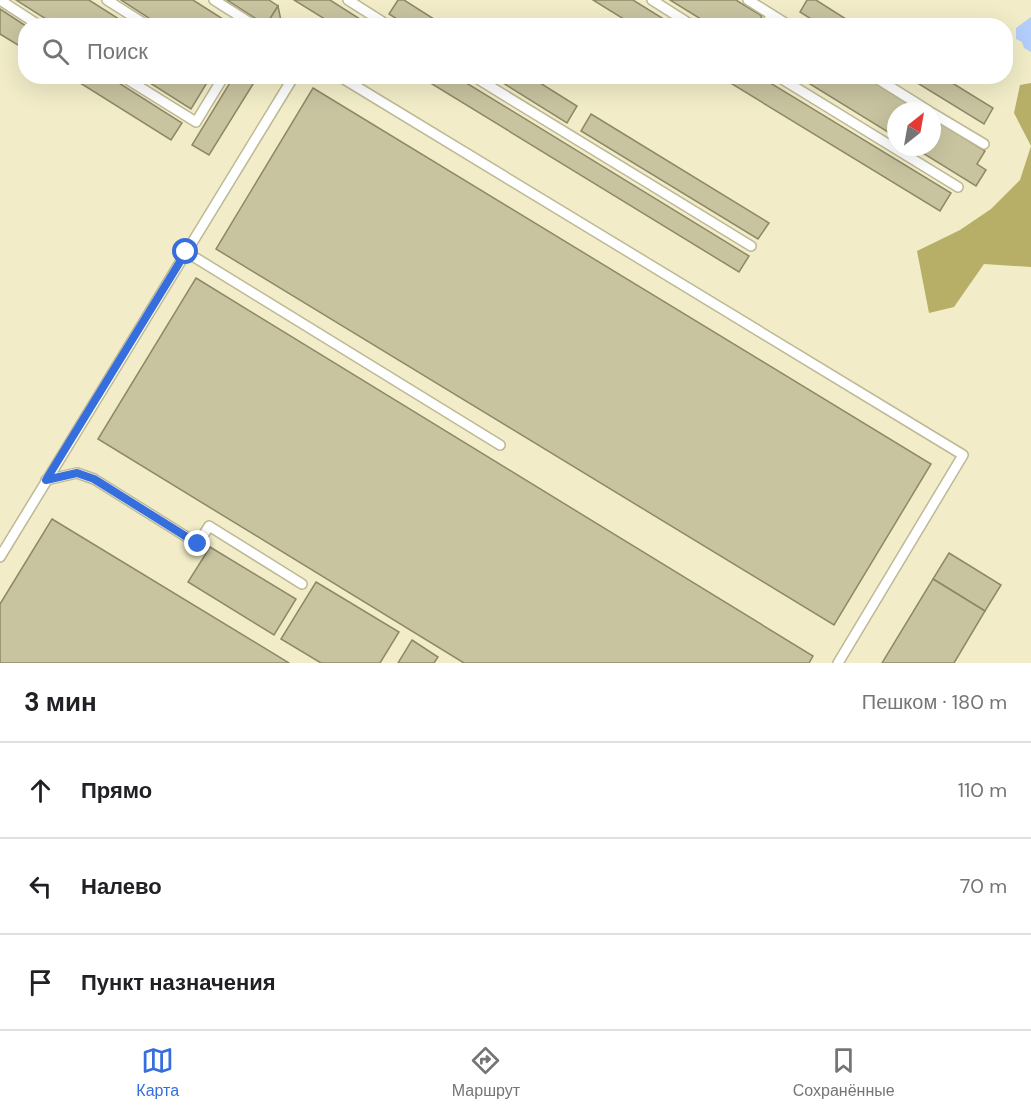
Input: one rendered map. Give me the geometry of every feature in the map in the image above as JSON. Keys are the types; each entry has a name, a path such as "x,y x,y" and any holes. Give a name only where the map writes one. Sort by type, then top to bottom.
{"lane":[{"path":"0,0 28,18"},
{"path":"107,0 135,18"},
{"path":"214,0 242,18"},
{"path":"348,0 376,18"},
{"path":"652,0 680,18"},
{"path":"748,0 777,18"},
{"path":"135,84 196,122 219,84"},
{"path":"0,557 289,84"},
{"path":"352,84 963,455 838,663"},
{"path":"486,84 751,246"},
{"path":"790,84 958,187"},
{"path":"886,84 915,102"},
{"path":"941,118 984,144"},
{"path":"186,252 500,445"},
{"path":"46,480 77,473 94,479 198,544 209,526 302,584"}],"shaded area":[{"path":"1031,83 1031,146 1014,113 1020,85"},
{"path":"1031,146 1031,267 984,264 954,307 929,313 917,251 960,230 991,209 1020,180"}],"water":[{"path":"1031,17 1031,52 1016,39 1016,28"}],"building":[{"path":"16,0 89,0 117,18 44,18"},
{"path":"121,0 193,0 221,18 149,18"},
{"path":"227,0 269,0 278,6 270,18 255,18"},
{"path":"294,0 330,0 358,18 323,18"},
{"path":"398,0 404,0 432,18 395,18 389,14"},
{"path":"593,0 633,0 662,18 622,18"},
{"path":"670,0 736,0 762,16 761,18 699,18"},
{"path":"807,0 816,0 844,18 809,18 800,12"},
{"path":"278,6 280,18 270,18"},
{"path":"0,9 18,21 18,45 0,34"},
{"path":"82,84 121,84 182,123 171,140"},
{"path":"152,84 206,84 191,109"},
{"path":"229,84 253,84 209,155 192,145"},
{"path":"432,84 468,84 749,256 739,272"},
{"path":"505,84 542,84 577,106 567,123"},
{"path":"732,84 772,84 951,193 940,211"},
{"path":"810,84 877,84 906,102 887,102 887,131"},
{"path":"919,84 954,84 993,108 984,124"},
{"path":"313,88 931,464 834,625 216,249"},
{"path":"591,114 769,223 758,239 581,131"},
{"path":"941,124 985,151 977,164 986,170 976,186 928,156 941,156"},
{"path":"196,278 813,656 809,663 464,663 98,439"},
{"path":"52,519 289,663 0,663 0,604"},
{"path":"210,547 296,599 274,635 188,582"},
{"path":"949,553 1001,585 985,611 933,579"},
{"path":"933,579 985,611 954,663 882,663"},
{"path":"316,582 399,632 380,663 321,663 281,639"},
{"path":"412,640 438,657 434,663 398,663"}],"route":[{"path":"186,252 46,480 77,473 94,479 198,544"}]}
